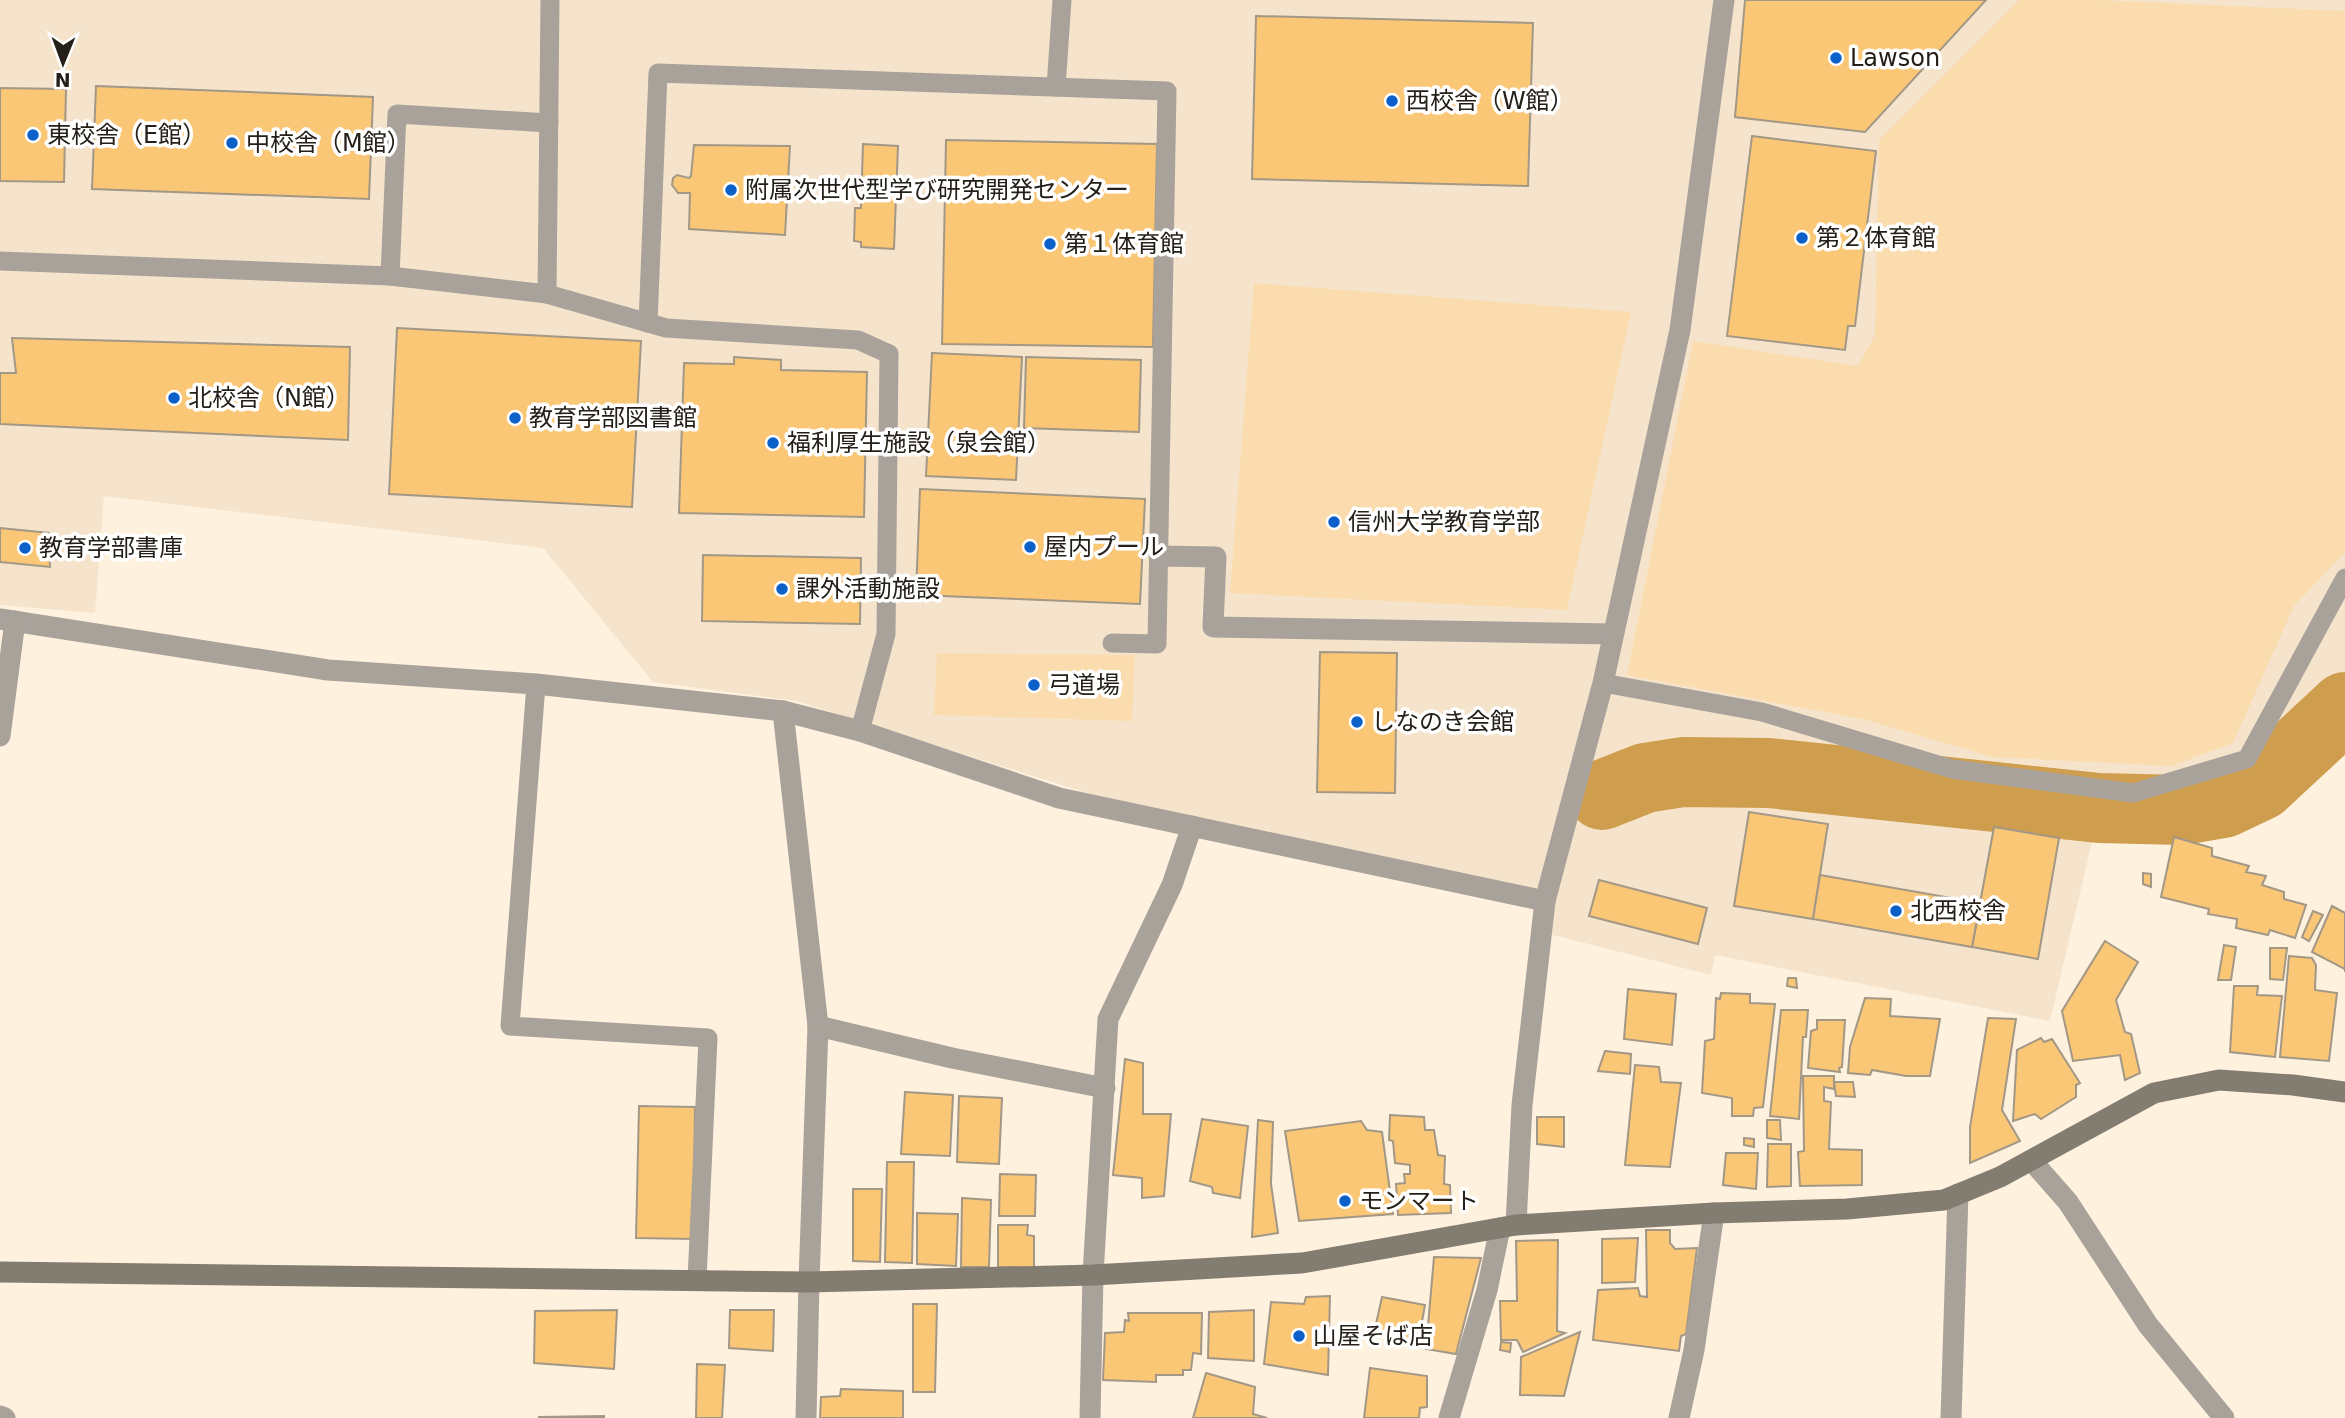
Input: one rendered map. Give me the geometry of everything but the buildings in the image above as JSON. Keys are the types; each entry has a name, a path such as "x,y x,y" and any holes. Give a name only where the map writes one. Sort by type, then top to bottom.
{"street":[{"path":"1449,1418 1508,1226 1545,901 1603,683 1680,330 1724,0"},
{"path":"1159,556 1216,557 1213,627 1613,634"},
{"path":"0,736 7,620 328,670 536,684 783,711 860,731 1059,798 1545,901"},
{"path":"783,711 818,1026 806,1418"},
{"path":"1090,1418 1093,1275 1108,1019 1172,885 1192,826"},
{"path":"818,1026 952,1058 1105,1088"},
{"path":"0,1272 809,1282 1093,1275 1302,1263 1508,1226 1714,1213 1847,1209 1944,1199 2000,1177 2154,1093 2219,1080 2293,1085 2345,1093"},
{"path":"2031,1160 2068,1202 2148,1325 2224,1418"},
{"path":"1951,1418 1958,1194"},
{"path":"1679,1418 1694,1350 1714,1213"},
{"path":"0,1416 5,1418"}],"lane":[{"path":"547,294 550,0"},
{"path":"1056,88 1062,0"},
{"path":"648,323 658,73 1167,91 1157,644 1112,643"},
{"path":"390,276 397,114 549,123"},
{"path":"0,261 390,276 547,294 666,328 858,340 888,354 886,634 860,731"},
{"path":"1603,683 1762,712 1952,769 2133,793 2247,759 2345,578"},
{"path":"536,684 510,1026 708,1038 697,1280"}],"shaded area":[{"name":"信州大学教育学部","path":"0,0 2345,0 2345,678 2214,831 2095,829 2050,1021 1715,955 1711,975 1549,934 1556,896 1103,798 796,701 653,682 543,548 104,496 95,613 0,605"},
{"path":"2019,0 2099,0 2345,11 2345,552 2294,606 2233,743 2171,766 1992,757 1867,720 1627,675 1693,341 1858,366 1875,335 1879,140"},
{"path":"1254,283 1631,312 1567,610 1230,593"},
{"name":"弓道場","path":"937,653 1135,655 1132,721 934,715"}],"waterway":[{"path":"1602,795 1645,778 1683,772 1769,773 2099,808 2182,810 2223,803 2261,785 2345,707"}],"place":[{"name":"Lawson","path":"1836,58"},
{"name":"西校舎（W館）","path":"1392,101"},
{"name":"東校舎（E館）","path":"33,135"},
{"name":"中校舎（M館）","path":"232,143"},
{"name":"附属次世代型学び研究開発センター","path":"731,190"},
{"name":"第２体育館","path":"1802,238"},
{"name":"第１体育館","path":"1050,244"},
{"name":"北校舎（N館）","path":"174,398"},
{"name":"教育学部図書館","path":"515,418"},
{"name":"福利厚生施設（泉会館）","path":"773,443"},
{"name":"信州大学教育学部","path":"1334,522"},
{"name":"屋内プール","path":"1030,547"},
{"name":"教育学部書庫","path":"25,548"},
{"name":"課外活動施設","path":"782,589"},
{"name":"弓道場","path":"1034,685"},
{"name":"しなのき会館","path":"1357,722"},
{"name":"北西校舎","path":"1896,911"},
{"name":"モンマート","path":"1345,1201"},
{"name":"山屋そば店","path":"1299,1336"}]}
